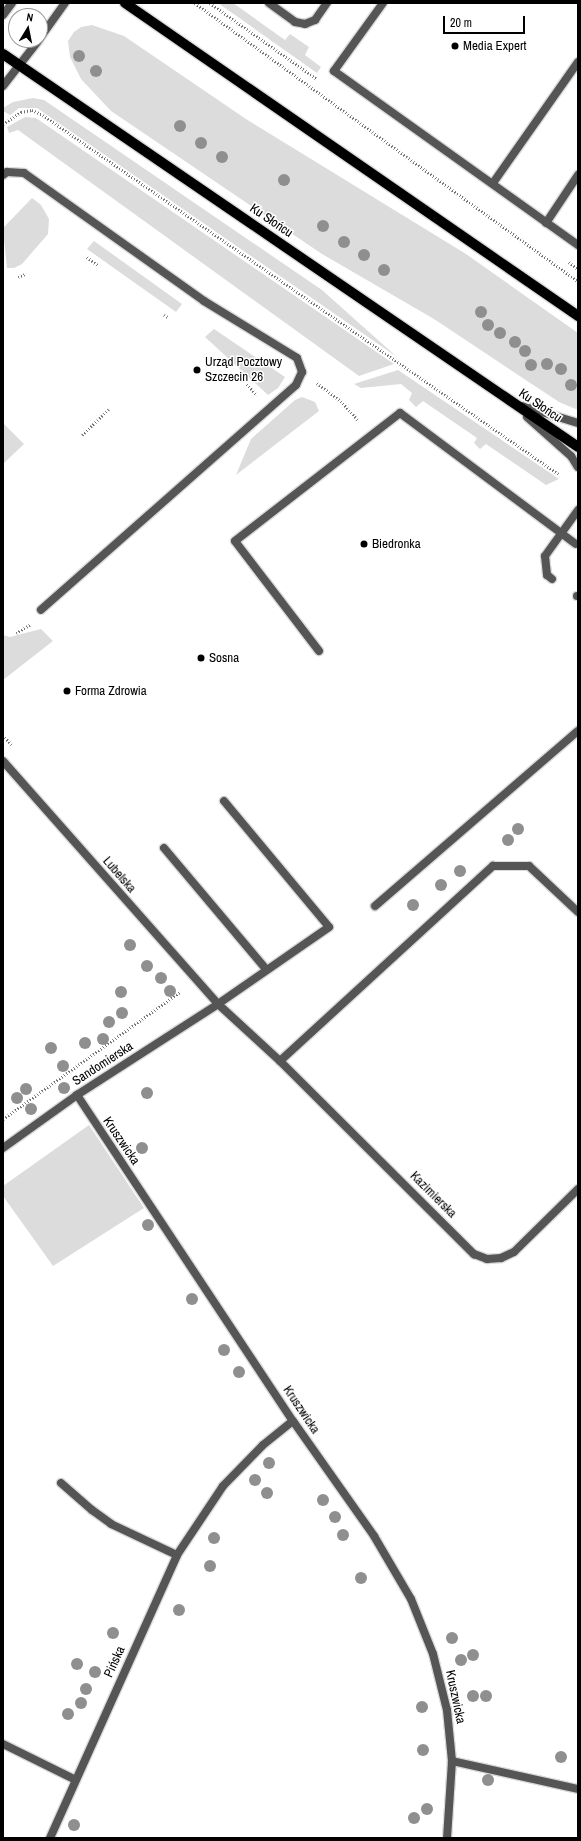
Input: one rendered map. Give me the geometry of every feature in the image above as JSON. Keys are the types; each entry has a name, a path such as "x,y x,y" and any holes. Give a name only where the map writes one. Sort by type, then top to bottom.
{"main road":[{"path":"125,3 578,316"},
{"name":"Ku Słońcu","path":"3,54 578,447"}],"street":[{"path":"3,15 12,3"},
{"path":"48,27 65,3"},
{"path":"269,3 295,22 305,24 315,20 327,3"},
{"path":"383,3 334,71 494,183 578,245"},
{"path":"3,86 33,48"},
{"path":"494,183 578,62"},
{"path":"3,175 7,172 24,172 204,301 296,358 302,372 296,385 41,610"},
{"path":"546,222 578,175"},
{"path":"507,399 571,456 578,467"},
{"name":"Ku Słońcu","path":"507,399 538,412 578,424"},
{"path":"319,651 235,541 400,413 576,544"},
{"path":"552,579 547,575 546,556 578,510"},
{"path":"375,906 578,731"},
{"name":"Lubelska","path":"3,761 218,1004"},
{"name":"Sandomierska","path":"3,1148 77,1095 218,1004 328,927 224,801"},
{"path":"164,848 266,969"},
{"path":"280,1061 493,866 529,866 578,912"},
{"name":"Kazimierska","path":"218,1004 280,1061 474,1254 487,1259 501,1258 514,1252 578,1189"},
{"name":"Kruszwicka","path":"77,1095 293,1421 374,1536 411,1599 442,1686 452,1761 447,1838"},
{"name":"Pińska","path":"50,1838 177,1555 223,1486 263,1445 293,1421"},
{"path":"61,1483 92,1510 111,1524 177,1555"},
{"path":"3,1744 76,1780"},
{"path":"452,1761 578,1789"}],"path":[{"path":"195,3 578,281"},
{"path":"3,124 21,112 32,110 43,115 562,476"},
{"path":"87,257 99,266"},
{"path":"18,277 25,274"},
{"path":"164,315 168,317"},
{"path":"302,372 341,401 371,435"},
{"path":"246,384 253,390"},
{"path":"82,435 109,409"},
{"path":"16,633 36,621"},
{"path":"3,1119 196,980"}],"shaded area":[{"path":"218,3 233,3 285,40 290,34 309,47 305,55 321,67 317,73"},
{"path":"92,25 124,36 246,119 466,254 578,333 578,410 559,402 434,319 322,254 111,111 81,79 70,57 68,41 74,32 81,27"},
{"path":"33,98 44,100 322,290 397,357 37,108 19,108 10,115 3,111 3,108 13,102"},
{"path":"25,117 36,118 394,364 359,376 18,130 9,133 7,127"},
{"path":"32,198 41,205 49,219 48,234 22,264 14,268 7,268 3,228"},
{"path":"94,241 182,304 176,312 87,249"},
{"path":"214,329 285,377 278,388 268,395 205,337"},
{"path":"398,370 559,479 546,485 486,444 480,449 474,443 477,438 423,401 416,407 409,400 412,393 401,384 361,388 354,384"},
{"path":"302,397 315,402 319,411 236,475 251,439 295,400"},
{"path":"3,423 24,444 3,464"},
{"path":"41,629 53,641 3,680 3,635 10,637"},
{"path":"89,1125 144,1208 53,1266 3,1196 3,1186"}],"place":[{"name":"Media Expert","path":"455,46"},
{"name":"Urząd Pocztowy Szczecin 26","path":"197,370"},
{"name":"Biedronka","path":"364,544"},
{"name":"Sosna","path":"201,658"},
{"name":"Forma Zdrowia","path":"67,691"}]}
